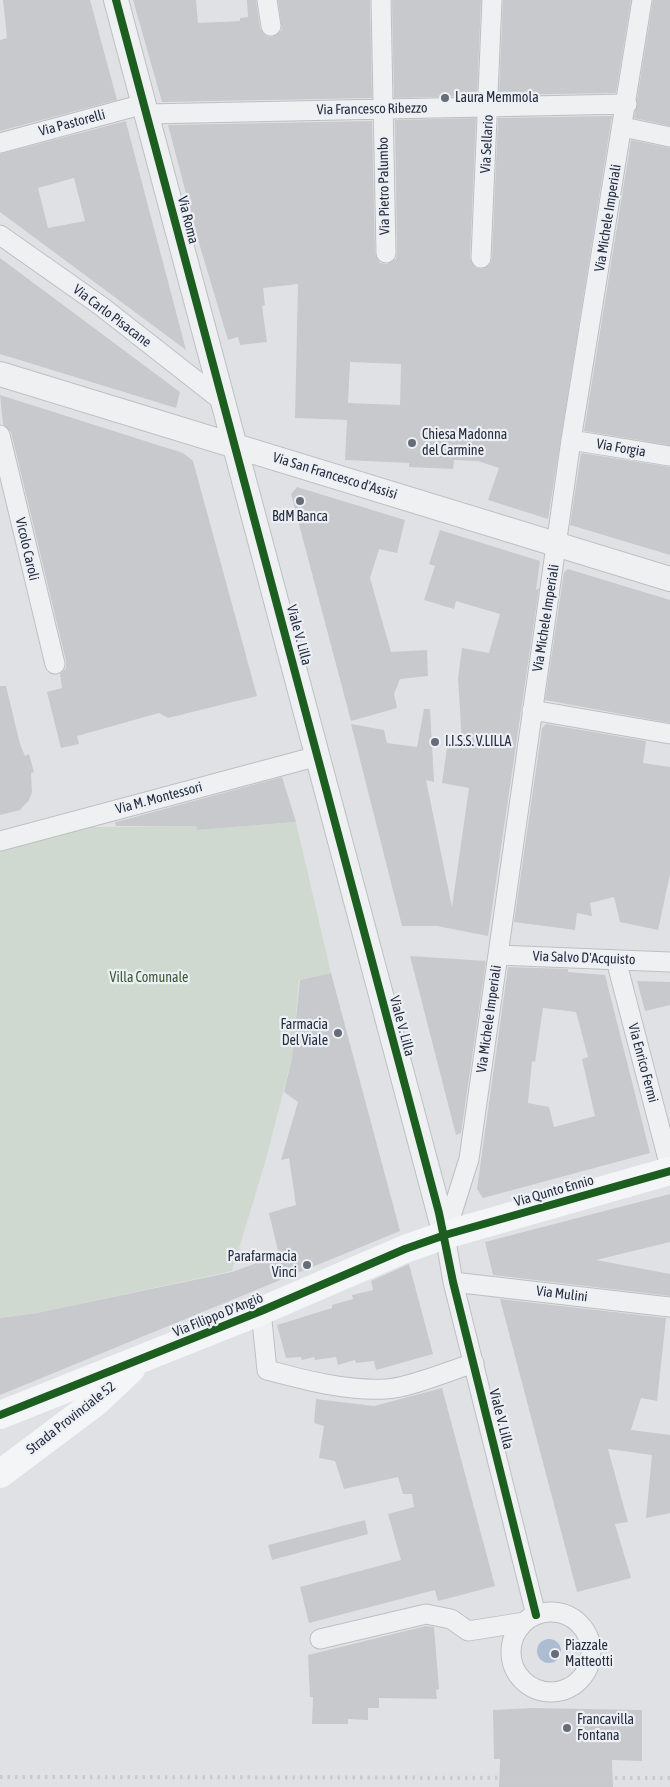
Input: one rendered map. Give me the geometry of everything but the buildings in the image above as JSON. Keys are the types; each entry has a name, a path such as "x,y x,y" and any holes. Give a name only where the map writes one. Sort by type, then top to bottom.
{"main road":[{"name":"Via Qunto Ennio","path":"445,1235 670,1171"},
{"name":"Via Filippo D'Angiò","path":"0,1415 262,1311 405,1249 445,1235"},
{"name":"Strada Provinciale 52","path":"0,1474 96,1402 141,1360"}],"street":[{"name":"Via Roma","path":"116,0 221,400 236,446"},
{"path":"267,0 271,26"},
{"name":"Via Pietro Palumbo","path":"381,0 386,253"},
{"name":"Via Sellario","path":"481,258 492,0"},
{"name":"Via Michele Imperiali","path":"445,1235 469,1158 571,440 627,104 642,0"},
{"name":"Via Francesco Ribezzo","path":"146,109 383,109 627,104"},
{"name":"Via Pastorelli","path":"0,143 146,109"},
{"path":"623,127 670,137"},
{"name":"Via Carlo Pisacane","path":"0,235 101,306 221,400"},
{"name":"Via San Francesco d'Assisi","path":"0,374 670,580"},
{"name":"Vicolo Caroli","path":"0,435 55,664"},
{"name":"Via Forgia","path":"571,440 670,456"},
{"name":"Viale V. Lilla","path":"236,446 445,1235 453,1282 474,1363 530,1618"},
{"path":"532,710 670,734"},
{"name":"Via M. Montessori","path":"0,841 318,756"},
{"name":"Via Salvo D'Acquisto","path":"498,955 670,962"},
{"name":"Via Enrico Fermi","path":"616,960 670,1166"},
{"name":"Via Mulini","path":"453,1282 670,1307"},
{"path":"262,1311 267,1370 333,1386 386,1390 474,1363"},
{"path":"320,1639 426,1614 451,1619 468,1631 530,1618 549,1612 562,1614 574,1620 584,1629 589,1641 591,1654 588,1667 581,1678 571,1687 559,1692 546,1692 533,1688 522,1680 515,1670 511,1657 511,1644 516,1632 530,1618"}],"green space":[{"name":"Villa Comunale","path":"296,822 331,973 299,980 292,1058 265,1163 232,1271 42,1312 0,1318 0,851 89,827 196,826 197,830"}],"water":[{"path":"549,1639 554,1640 560,1646 560,1656 554,1662 549,1663 544,1662 538,1656 537,1651 538,1646 544,1640"}],"railway":[{"path":"0,1777 670,1778"}],"cycle path":[{"path":"116,0 439,1213 453,1282 536,1615"},
{"path":"0,1415 261,1311 405,1249 445,1235 670,1171"}],"place":[{"name":"Laura Memmola","path":"445,98"},
{"name":"Chiesa Madonna del Carmine","path":"412,443"},
{"name":"BdM Banca","path":"300,501"},
{"name":"I.I.S.S. V.LILLA","path":"435,742"},
{"name":"Farmacia Del Viale","path":"338,1033"},
{"name":"Parafarmacia Vinci","path":"307,1265"},
{"name":"Piazzale Matteotti","path":"555,1654"},
{"name":"Francavilla Fontana","path":"567,1728"}]}
